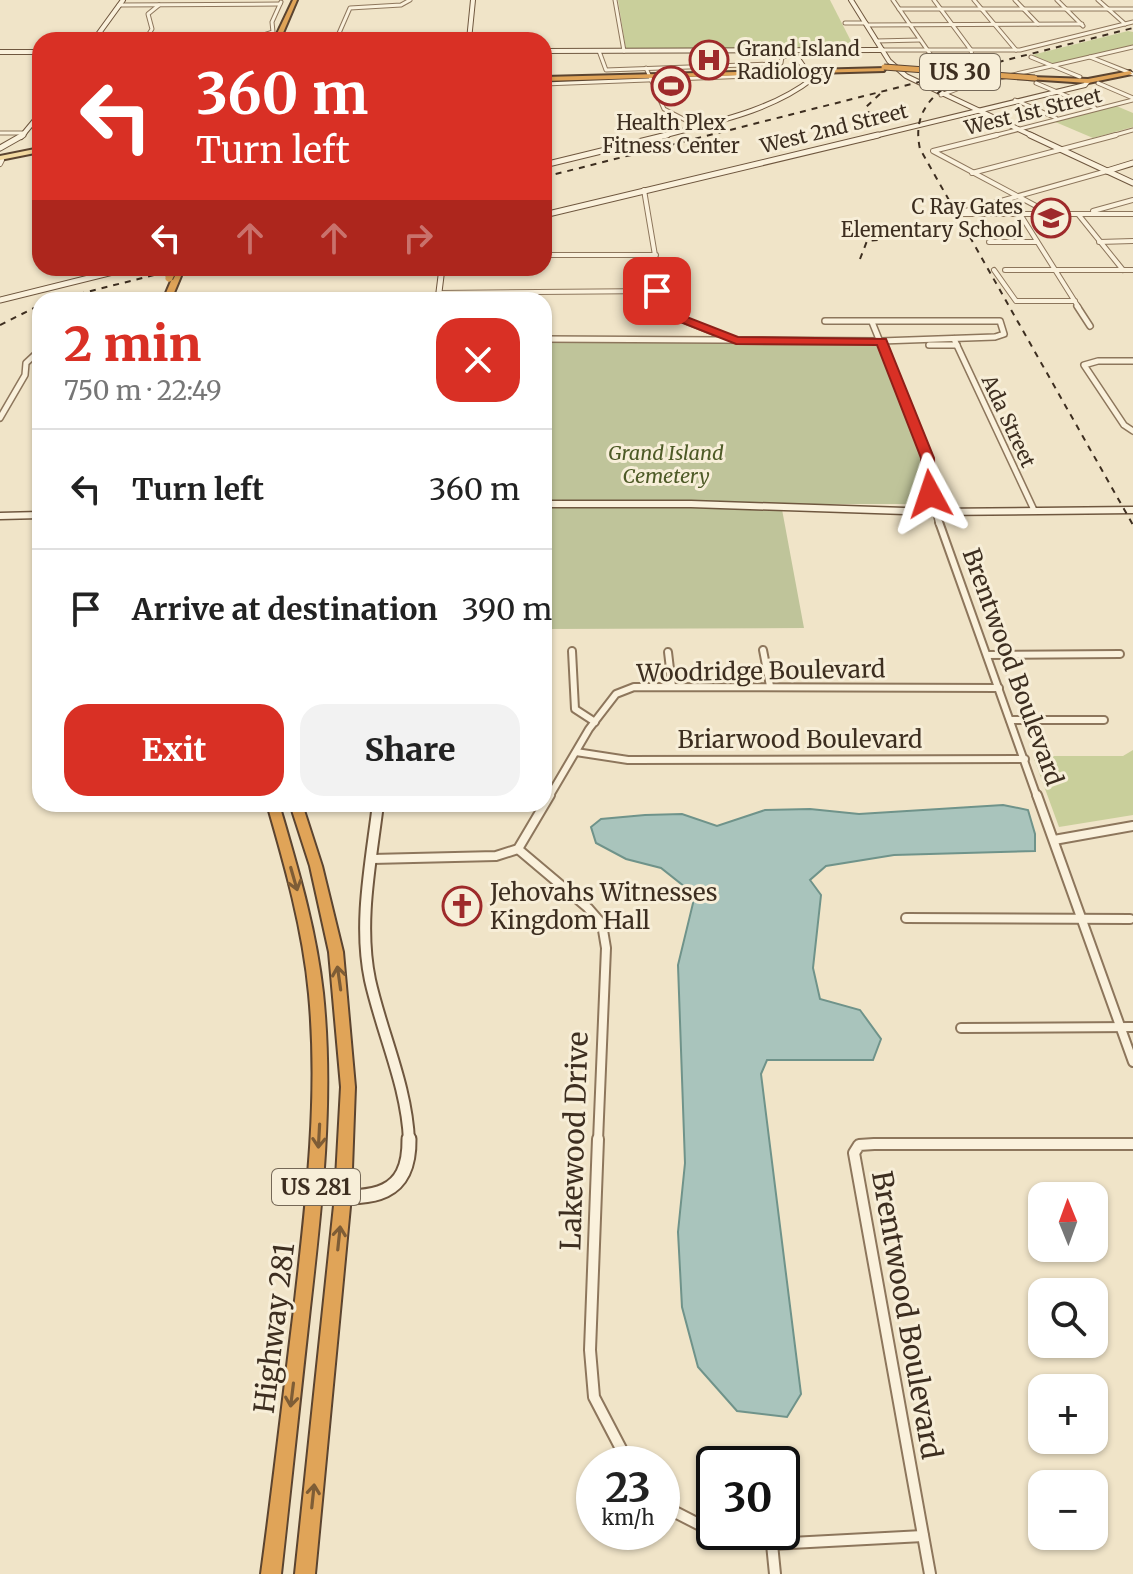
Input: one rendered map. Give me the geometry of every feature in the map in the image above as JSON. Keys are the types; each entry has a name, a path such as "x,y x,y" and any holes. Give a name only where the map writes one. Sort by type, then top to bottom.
{"highway":[{"path":"281,32 298,0"},
{"path":"287,32 298,0"},
{"name":"US 30","path":"552,80 884,68 1034,80 1085,79"},
{"name":"West 2nd Street","path":"1085,79 1132,73"},
{"name":"Highway 281","path":"271,1574 315,1197 321,1092 316,991 300,900 275,812"},
{"name":"US 281","path":"298,812 327,909 341,989 348,1087 343,1196 305,1574"}],"main road":[{"path":"2,160 32,153"}],"street":[{"path":"100,32 123,0"},
{"path":"340,32 350,8 401,5 410,0"},
{"path":"470,32 473,0"},
{"path":"615,0 624,51"},
{"path":"851,0 893,66 915,82 1133,183"},
{"path":"893,0 935,61 950,63 973,56 934,0"},
{"path":"974,0 1016,50"},
{"path":"1015,0 1038,24"},
{"path":"1057,0 1091,33"},
{"path":"1098,0 1125,24"},
{"path":"119,5 281,2 272,22 273,32"},
{"path":"150,32 148,14 159,5"},
{"path":"899,9 1133,9"},
{"path":"552,51 793,53 1016,50 1133,22"},
{"path":"845,23 1082,24"},
{"path":"876,41 920,40"},
{"path":"941,95 1052,65 1125,49 1133,50"},
{"path":"599,51 606,70 750,76"},
{"path":"0,52 32,52"},
{"path":"552,163 697,126 768,103 806,85 807,76 793,53"},
{"path":"649,74 781,63 782,57 793,53"},
{"path":"1031,57 1085,79"},
{"path":"1090,57 1132,73"},
{"path":"649,74 664,109 697,126"},
{"name":"West 2nd Street","path":"552,213 1085,85 1085,79"},
{"path":"1034,80 1097,109"},
{"path":"1098,83 1133,99"},
{"name":"West 1st Street","path":"972,173 933,151 1133,99"},
{"path":"1015,100 1058,119"},
{"path":"0,148 25,133 32,124"},
{"path":"972,173 1133,130"},
{"path":"0,133 25,133"},
{"path":"1133,163 972,207 961,214 1133,214"},
{"path":"972,173 1051,214"},
{"path":"644,190 660,285 657,291"},
{"path":"1078,214 1133,200"},
{"path":"1103,209 1107,214"},
{"path":"1020,214 1090,326"},
{"path":"1078,214 1123,270"},
{"path":"1099,242 1133,241"},
{"path":"989,242 1037,242"},
{"path":"552,255 656,255"},
{"path":"994,270 1012,300 1075,301"},
{"path":"1005,270 1133,270"},
{"path":"32,292 97,276"},
{"path":"552,293 657,291"},
{"path":"657,291 679,318 736,340"},
{"path":"0,300 32,292"},
{"path":"552,339 882,343 955,342 1004,334 1000,321 825,321"},
{"name":"Brentwood Boulevard","path":"872,322 927,458 928,483 935,512 1133,1062"},
{"name":"Ada Street","path":"955,342 1034,510"},
{"path":"0,418 25,375 26,363 32,357"},
{"path":"1133,361 1090,362 1084,365 1125,426 1133,431"},
{"path":"552,504 691,504 935,512 1133,510"},
{"path":"0,516 32,515"},
{"path":"763,650 770,686"},
{"path":"572,651 575,709 595,722"},
{"path":"668,652 672,686"},
{"path":"987,655 1120,654"},
{"name":"Woodridge Boulevard","path":"552,792 616,694 634,687 999,688"},
{"path":"1010,720 1104,720"},
{"name":"Briarwood Boulevard","path":"576,752 628,760 1025,759"},
{"path":"315,1197 371,1195 391,1189 404,1177 410,1160 402,1098 368,962 365,929 377,812"},
{"name":"Woodridge Boulevard","path":"518,849 540,812"},
{"path":"1054,840 1133,826"},
{"path":"372,859 496,856 518,849"},
{"name":"Lakewood Drive","path":"518,849 588,908 602,924 606,948 590,1350 594,1397 620,1446"},
{"path":"906,918 1130,919"},
{"path":"961,1028 1133,1027"},
{"name":"Brentwood Boulevard","path":"930,1574 854,1153 859,1145 874,1144 1133,1144"},
{"path":"800,1543 923,1536"},
{"path":"773,1550 775,1574"}],"green space":[{"path":"618,0 830,0 855,49 626,50"},
{"path":"1133,32 1133,46 1054,64 1032,55"},
{"path":"1114,105 1133,113 1133,127 1093,138 1053,121"},
{"name":"Grand Island Cemetery","path":"552,341 879,343 923,457 923,504 781,504 804,628 552,629"},
{"path":"1133,750 1133,815 1059,827 1033,756 1123,756"}],"water":[{"path":"1003,805 1028,810 1035,834 1035,851 894,855 826,866 810,880 821,895 813,968 820,999 860,1010 881,1039 873,1060 767,1060 761,1074 801,1394 787,1417 737,1411 698,1367 682,1307 678,1232 685,1163 678,965 695,895 661,868 626,859 596,843 591,827 601,819 645,815 682,814 717,826 765,810 810,809 859,814"}],"railway":[{"path":"552,175 1133,28"},
{"path":"962,77 933,97 927,106 919,125 920,149 1133,525"},
{"path":"880,94 866,107 869,113 886,122"},
{"path":"860,259 867,241 878,240"},
{"path":"87,292 150,276"},
{"path":"0,325 32,309"}],"place":[{"name":"Grand Island Radiology","path":"709,60"},
{"name":"Health Plex Fitness Center","path":"671,86"},
{"name":"C Ray Gates Elementary School","path":"1051,218"},
{"name":"Jehovahs Witnesses Kingdom Hall","path":"462,906"}],"route":[{"path":"657,291 679,318 736,340 881,341 927,458 930,494"}]}
